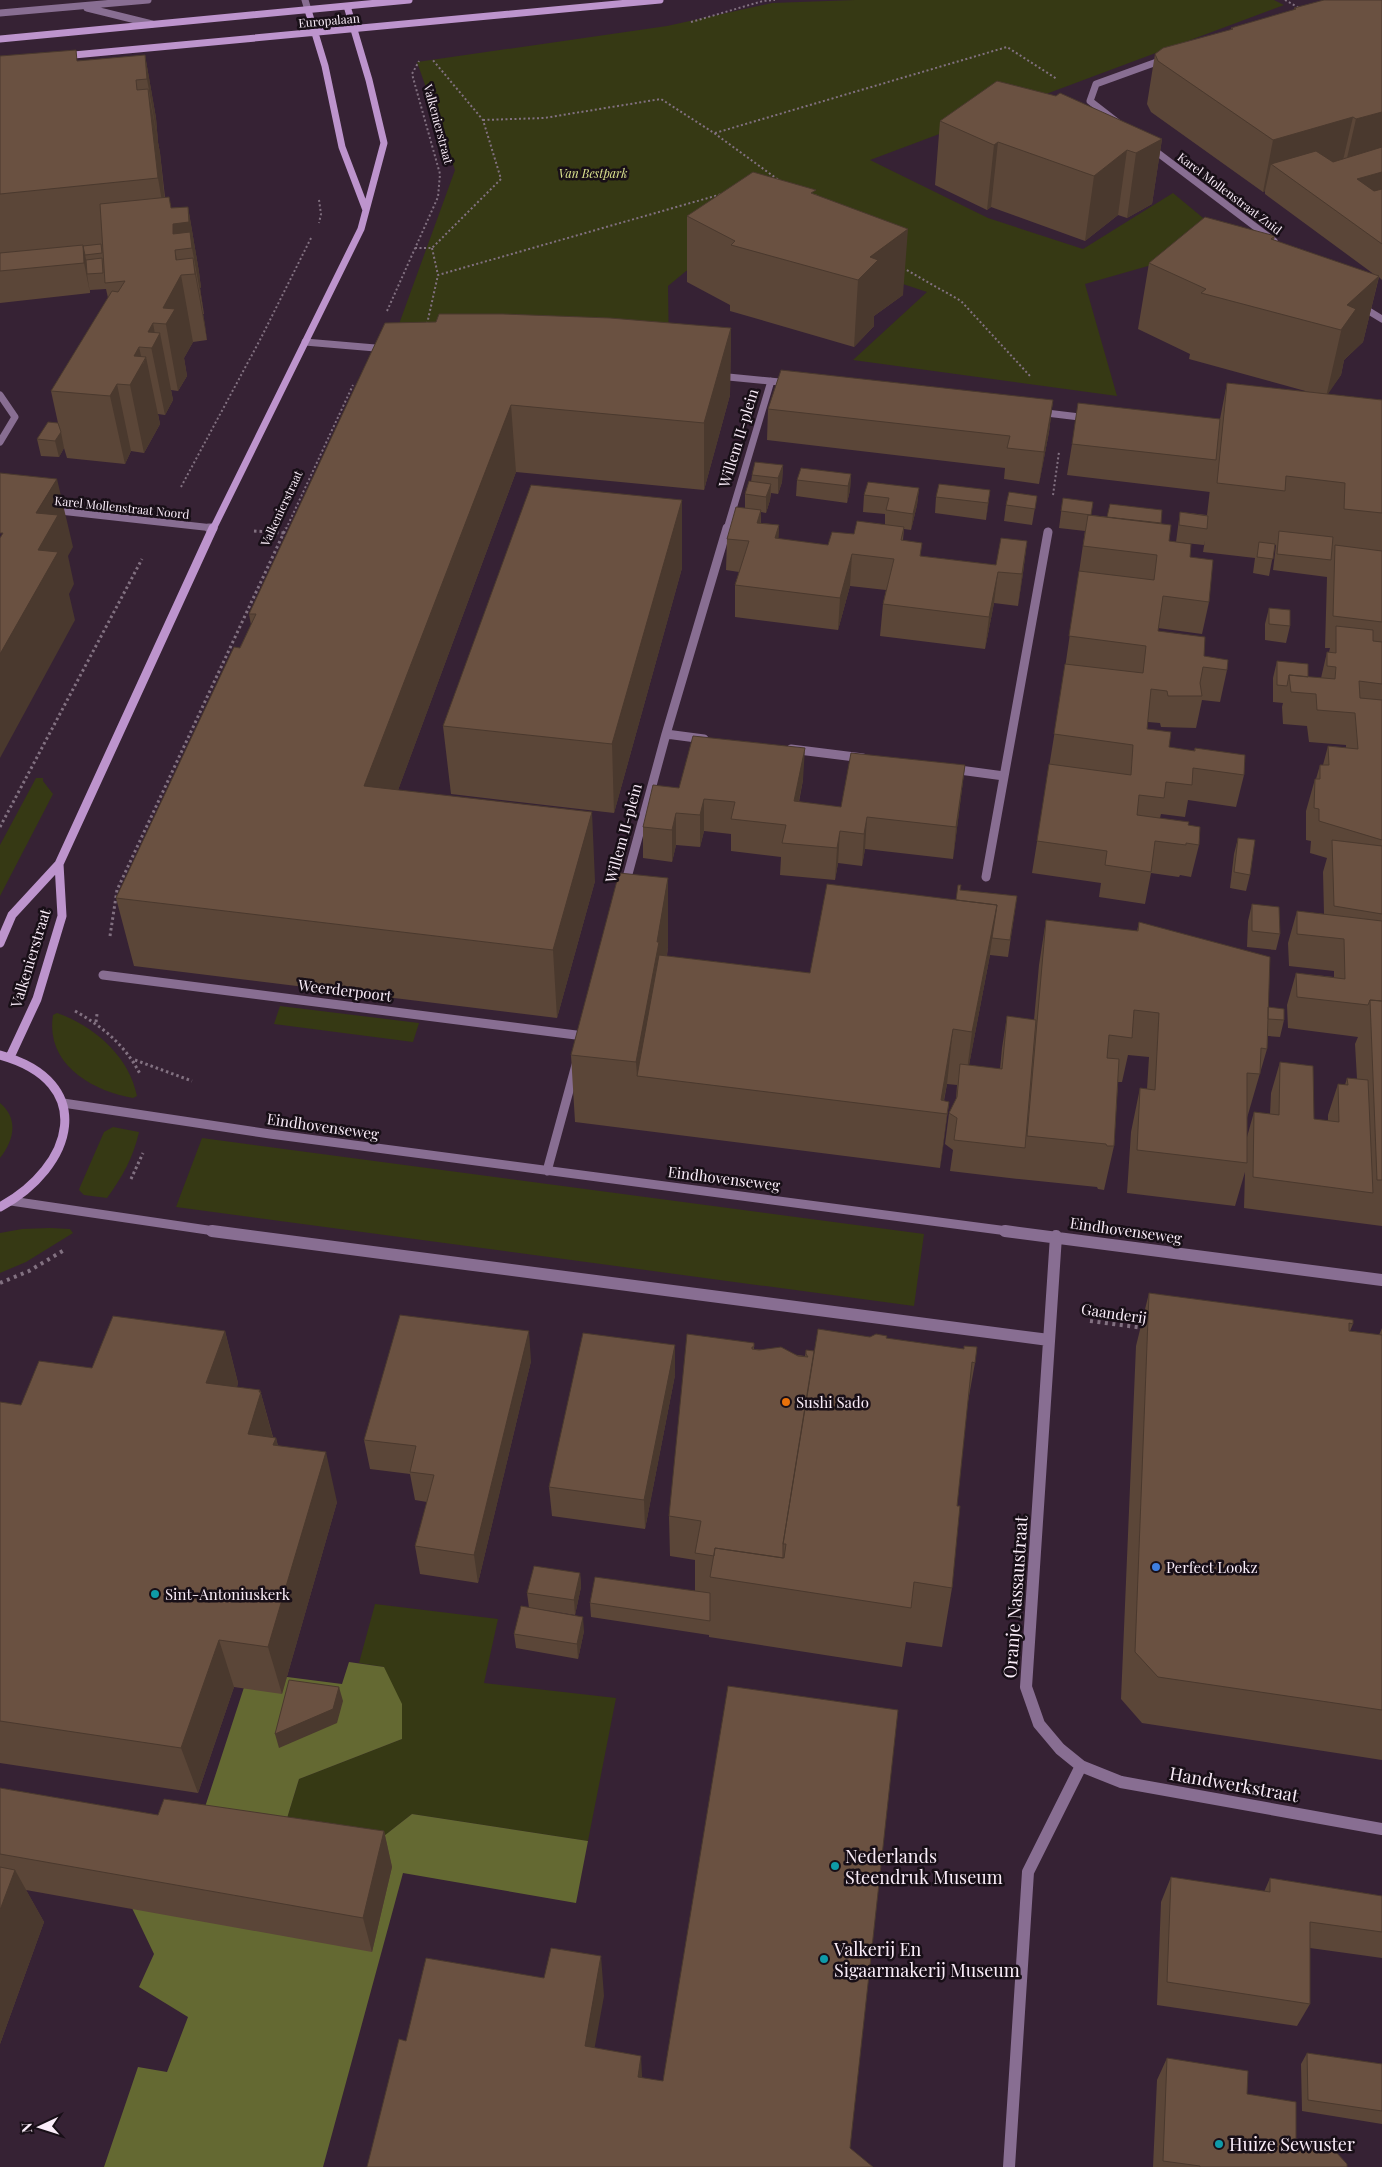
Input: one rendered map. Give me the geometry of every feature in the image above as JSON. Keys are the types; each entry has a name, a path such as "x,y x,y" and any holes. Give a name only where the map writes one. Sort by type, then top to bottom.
{"street":[{"path":"0,13 148,0"},
{"path":"306,0 325,66 342,147 366,210"},
{"name":"Europalaan","path":"0,38 308,10 346,3 409,0"},
{"name":"Europalaan","path":"58,57 660,0"},
{"name":"Valkenierstraat","path":"0,943 12,915 59,864 212,528 361,229 384,143 346,3"},
{"path":"79,6 152,24"},
{"path":"1121,125 1090,101 1096,84 1170,57"},
{"name":"Karel Mollenstraat Zuid","path":"1145,143 1280,245"},
{"path":"1351,299 1382,319"},
{"path":"305,342 421,352"},
{"path":"712,376 800,384"},
{"name":"Willem II-plein","path":"622,894 666,734 771,381"},
{"path":"0,395 14,417 0,442"},
{"path":"1034,412 1101,420"},
{"name":"Karel Mollenstraat Noord","path":"38,508 212,528"},
{"path":"986,878 1048,532"},
{"path":"666,734 714,740"},
{"path":"782,748 869,759"},
{"path":"946,768 1004,776"},
{"name":"Valkenierstraat","path":"5,1056 37,999 62,916 59,864"},
{"name":"Weerderpoort","path":"103,975 582,1041 547,1171"},
{"path":"0,1207 38,1180 56,1155 65,1129 64,1104 53,1083 34,1067 5,1056"},
{"name":"Eindhovenseweg","path":"64,1104 547,1171 1382,1280"},
{"path":"11,1201 105,1216 1049,1340"},
{"name":"Oranje Nassaustraat","path":"1056,1236 1026,1687 1039,1724 1060,1749 1081,1766"},
{"path":"1009,2167 1028,1872 1081,1766"},
{"name":"Handwerkstraat","path":"1081,1766 1121,1782 1382,1829"}],"path":[{"path":"1285,0 1301,9"},
{"path":"714,134 1007,47 1090,101"},
{"path":"415,248 432,248 501,179 483,120 426,53"},
{"name":"Valkenierstraat","path":"103,975 118,890 371,347 438,197 440,174 412,74 422,58"},
{"path":"483,120 544,118 661,99 784,183"},
{"path":"766,181 776,178"},
{"path":"438,274 729,192"},
{"path":"316,229 321,214 319,196"},
{"path":"0,827 261,338 312,237"},
{"path":"421,352 438,274 432,248"},
{"path":"895,264 961,301 1063,415 1048,532"},
{"path":"0,1282 29,1271 58,1255 105,1216"},
{"name":"Gaanderij","path":"1051,1315 1148,1329"}],"green space":[{"name":"Van Bestpark","path":"855,0 1274,0 1284,5 870,160 988,218 1083,249 1173,193 1232,242 1085,284 1117,396 853,360 927,292 737,229 668,286 669,354 395,335 455,170 417,62 667,26 772,3"},
{"path":"36,778 43,778 43,781 53,794 0,896 0,845"},
{"path":"280,1006 419,1023 413,1042 274,1024"},
{"path":"57,1013 84,1026 108,1044 126,1068 133,1081 137,1096 133,1098 102,1089 88,1082 64,1061 56,1048 52,1032 53,1015"},
{"path":"0,1103 10,1116 12,1130 9,1144 0,1158"},
{"path":"113,1127 139,1132 130,1159 123,1174 107,1198 84,1195 79,1190 80,1187 104,1132"},
{"path":"202,1138 924,1234 914,1306 176,1207"},
{"path":"22,1229 70,1229 73,1233 26,1262 0,1273 0,1233"},
{"path":"375,1604 498,1619 484,1683 616,1698 588,1841 412,1814 343,1868 277,1851 299,1779 402,1739 384,1667 359,1663"},
{"path":"349,1662 384,1667 402,1704 402,1739 299,1779 277,1851 343,1868 412,1814 588,1841 576,1903 403,1873 323,2167 104,2167 138,2067 167,2072 188,2017 139,1987 154,1954 132,1908 205,1807 249,1672 342,1684"}],"building":[{"path":"1324,0 1382,0 1382,112 1356,119 1353,117 1273,140 1158,61 1155,54 1163,48 1233,29 1231,28"},
{"path":"76,50 77,61 145,55 147,79 136,80 137,90 148,89 158,178 0,194 0,56"},
{"path":"997,81 1056,96 1060,93 1162,139 1136,153 1127,150 1094,176 998,142 994,145 940,121"},
{"path":"1382,147 1382,172 1357,179 1374,191 1382,189 1382,244 1271,164 1316,151 1333,162"},
{"path":"753,172 816,190 811,193 908,229 870,257 878,260 858,280 731,245 735,241 687,216"},
{"path":"169,197 171,208 188,207 189,222 173,224 173,234 190,232 192,248 175,250 176,260 193,258 195,274 181,275 163,308 175,309 166,324 153,323 148,332 160,333 152,348 139,347 134,356 146,357 130,385 117,384 110,396 51,391 112,291 118,292 125,281 105,283 100,204"},
{"path":"1205,217 1275,236 1271,239 1379,276 1347,305 1356,309 1341,330 1201,293 1206,289 1149,263"},
{"path":"101,244 102,253 85,255 83,246"},
{"path":"83,245 84,263 0,271 0,253"},
{"path":"102,258 103,273 87,274 86,260"},
{"path":"439,314 610,318 731,328 704,423 511,405 364,786 592,812 553,950 116,898 234,647 240,648 256,614 249,614 385,323 436,322"},
{"path":"781,370 1053,400 1044,452 1007,448 1010,436 768,409"},
{"path":"1227,383 1382,400 1382,513 1344,509 1345,483 1286,476 1285,491 1217,483"},
{"path":"1078,403 1220,419 1216,460 1072,444"},
{"path":"48,422 58,423 61,432 55,441 37,439"},
{"path":"755,462 783,465 778,478 752,475"},
{"path":"801,468 851,474 848,486 797,480"},
{"path":"0,473 57,479 36,513 58,515 38,550 58,552 0,654 0,538 3,533 0,533"},
{"path":"749,481 771,484 766,497 745,494"},
{"path":"868,482 919,488 913,514 886,510 889,498 864,495"},
{"path":"939,484 990,490 988,503 936,497"},
{"path":"531,485 682,500 612,744 443,726"},
{"path":"1009,492 1037,496 1035,509 1006,505"},
{"path":"1063,498 1093,502 1091,515 1061,511"},
{"path":"1110,504 1162,510 1161,523 1107,517"},
{"path":"736,507 761,510 757,523 779,525 775,538 828,545 832,532 854,534 857,521 904,527 901,540 922,543 920,556 996,565 1001,538 1027,541 1022,574 998,572 989,617 883,604 894,559 852,554 840,598 735,585 749,541 727,539"},
{"path":"1180,512 1208,516 1207,529 1179,525"},
{"path":"1088,515 1171,525 1169,541 1191,544 1190,557 1213,560 1209,602 1163,596 1158,631 1205,637 1204,656 1228,660 1227,670 1203,667 1200,683 1202,696 1168,696 1167,691 1151,689 1147,729 1171,732 1169,747 1195,751 1195,748 1245,755 1244,775 1193,768 1192,785 1166,782 1164,798 1139,795 1137,815 1189,822 1188,825 1200,827 1199,845 1155,841 1151,872 1105,865 1107,851 1037,841 1049,764 1131,775 1133,745 1054,734 1065,664 1143,673 1146,646 1069,636 1079,571 1154,580 1157,555 1083,546"},
{"path":"1279,531 1333,537 1331,560 1277,554"},
{"path":"1259,542 1275,544 1273,559 1257,557"},
{"path":"1335,545 1382,551 1382,622 1333,616"},
{"path":"1269,608 1290,610 1290,626 1269,624"},
{"path":"1336,626 1373,630 1373,641 1382,642 1382,684 1359,681 1360,698 1382,700 1382,840 1319,821 1319,809 1314,808 1315,779 1320,779 1320,765 1329,765 1328,746 1358,749 1355,713 1317,710 1316,694 1291,692 1289,675 1335,679 1336,667 1327,666 1327,652 1336,653"},
{"path":"1277,661 1308,664 1308,677 1289,675 1287,686 1277,685"},
{"path":"693,736 805,748 794,801 841,807 851,753 965,765 956,827 867,817 864,834 840,831 837,848 782,843 786,825 731,819 735,802 704,799 700,815 676,813 672,830 643,827 653,785 679,788"},
{"path":"1238,838 1255,840 1250,875 1234,872"},
{"path":"1332,840 1382,846 1382,914 1334,906"},
{"path":"619,873 668,878 657,942 659,942 636,1062 571,1055"},
{"path":"827,884 997,905 972,1032 953,1029 941,1100 949,1102 947,1114 637,1076 659,955 810,973"},
{"path":"958,885 961,885 960,890 1017,896 1010,940 992,938 997,905 956,900"},
{"path":"1252,904 1279,907 1280,934 1252,931"},
{"path":"1297,911 1382,921 1382,1001 1370,1000 1368,1005 1297,997 1296,973 1345,979 1344,939 1297,934"},
{"path":"1046,920 1138,931 1139,922 1270,957 1267,1049 1261,1048 1260,1074 1247,1073 1247,1163 1137,1150 1140,1088 1155,1090 1159,1013 1134,1010 1132,1038 1109,1035 1107,1058 1119,1059 1114,1146 1027,1136"},
{"path":"1370,1000 1382,1001 1382,1180 1377,1180"},
{"path":"1268,1007 1284,1009 1284,1020 1268,1019"},
{"path":"1007,1016 1036,1020 1025,1148 954,1140 957,1118 949,1113 957,1097 960,1064 1002,1069"},
{"path":"1280,1062 1313,1066 1314,1119 1339,1122 1338,1084 1348,1085 1347,1078 1368,1080 1373,1193 1253,1177 1254,1112 1279,1115"},
{"path":"1149,1293 1353,1320 1353,1324 1349,1323 1349,1331 1382,1335 1382,1710 1158,1677 1135,1652"},
{"path":"400,1315 529,1331 474,1555 415,1546 434,1475 410,1472 416,1446 364,1440"},
{"name":"Sint-Antoniuskerk","path":"113,1316 225,1331 206,1383 260,1390 248,1434 276,1438 273,1445 326,1452 268,1647 219,1640 181,1748 0,1721 0,1402 21,1405 39,1361 92,1368"},
{"path":"818,1329 870,1337 876,1334 887,1336 886,1338 964,1349 964,1346 977,1347 975,1363 972,1362 957,1506 960,1506 952,1588 914,1582 911,1608 710,1577 715,1548 784,1558 786,1544 783,1544"},
{"path":"583,1333 675,1345 644,1500 549,1487"},
{"path":"687,1334 754,1343 752,1349 759,1350 781,1347 798,1356 808,1357 806,1350 814,1351 783,1544 783,1558 715,1548 714,1556 695,1553 701,1521 669,1516"},
{"path":"534,1566 580,1573 574,1600 527,1593"},
{"path":"595,1577 710,1593 710,1621 590,1603"},
{"path":"521,1606 583,1617 577,1644 514,1634"},
{"path":"289,1680 339,1687 333,1709 275,1734"},
{"path":"728,1686 898,1710 850,2148 873,2167 367,2167 399,2039 406,2041 426,1958 544,1978 551,1948 601,1956 585,2046 641,2056 638,2077 663,2081"},
{"path":"0,1788 158,1815 164,1799 384,1831 363,1918 0,1854"},
{"path":"0,1867 15,1870 0,1910"},
{"path":"1171,1877 1270,1892 1270,1878 1382,1896 1382,1932 1310,1922 1310,2004 1167,1982"},
{"path":"1307,2053 1382,2064 1382,2111 1308,2100"},
{"name":"Huize Sewuster","path":"1167,2058 1248,2071 1247,2094 1296,2102 1296,2144 1335,2151 1347,2164 1347,2167 1200,2167 1163,2161"}],"place":[{"name":"Sushi Sado","path":"786,1402"},
{"name":"Perfect Lookz","path":"1156,1567"},
{"name":"Sint-Antoniuskerk","path":"155,1594"},
{"name":"Nederlands Steendruk Museum","path":"835,1866"},
{"name":"Valkerij En Sigaarmakerij Museum","path":"824,1959"},
{"name":"Huize Sewuster","path":"1219,2144"}]}
